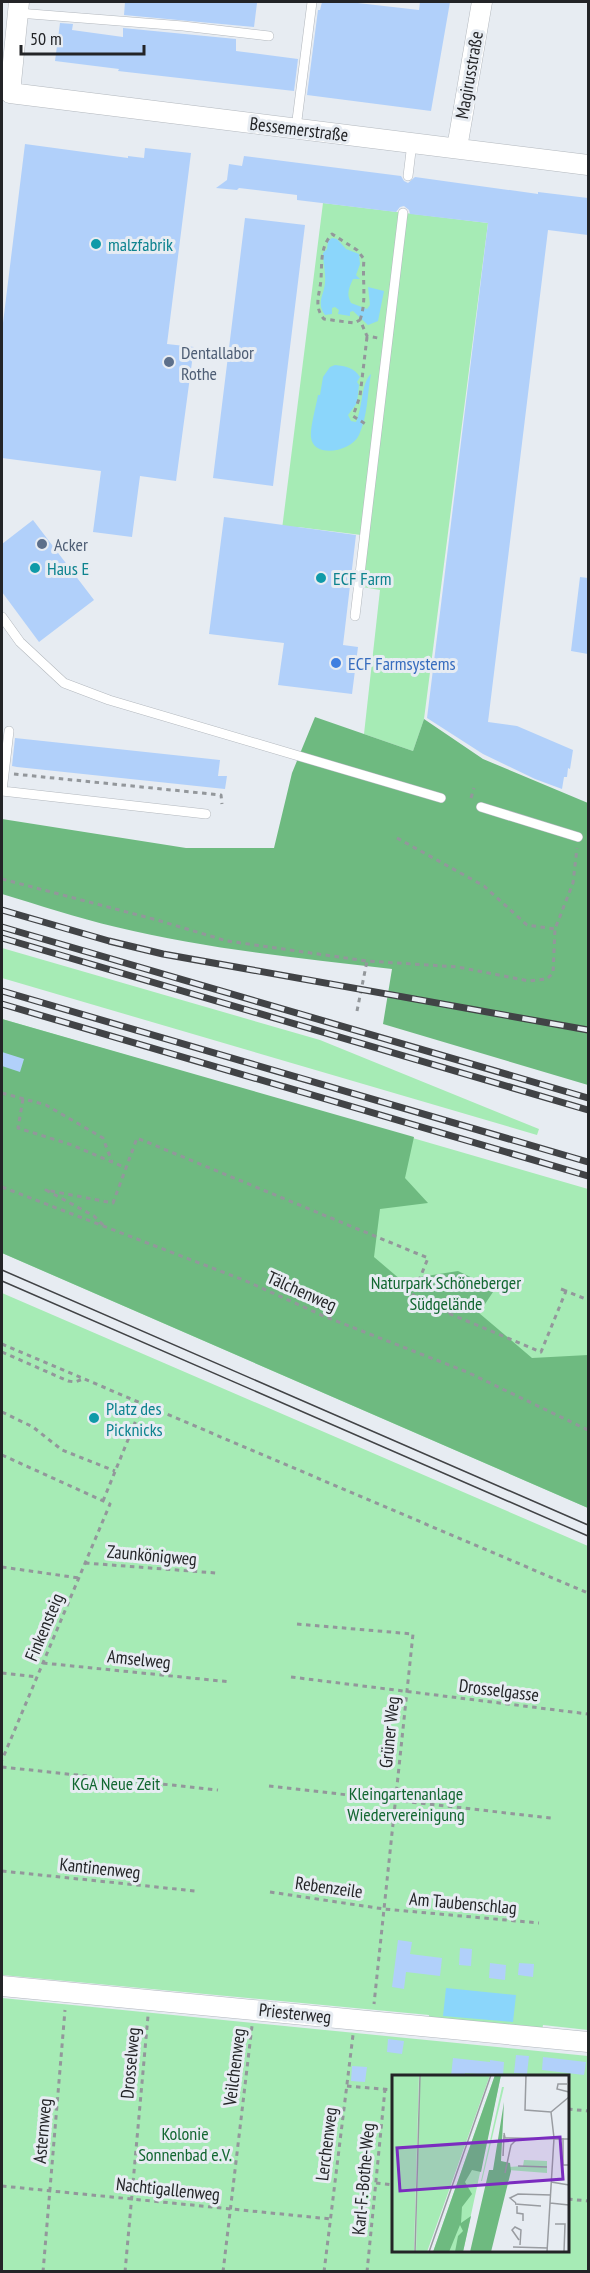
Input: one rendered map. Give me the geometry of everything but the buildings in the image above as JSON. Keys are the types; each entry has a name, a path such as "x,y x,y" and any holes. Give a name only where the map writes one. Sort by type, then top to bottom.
{"street":[{"name":"Magirusstraße","path":"457,148 482,2"},
{"path":"6,96 19,7"},
{"name":"Bessemerstraße","path":"6,96 296,128 588,165"},
{"name":"Priesterweg","path":"2,1986 588,2042"}],"lane":[{"path":"296,128 312,2"},
{"path":"19,7 269,36"},
{"path":"408,176 412,143"},
{"path":"355,616 403,213"},
{"path":"2,616 20,642 64,683 109,700 441,798"},
{"path":"9,731 2,791 206,814"},
{"path":"481,807 578,837"}],"path":[{"path":"360,320 354,323 324,319 319,313 317,300 321,281 321,260 327,239 332,234 357,250 364,259 362,278 365,307 360,320 367,336 360,396 353,416 366,425"},
{"path":"367,336 388,340"},
{"path":"4,773 221,795 220,804 222,804"},
{"path":"2,879 227,941 367,961 458,968 529,981 547,979 553,973 555,929 573,883 578,837"},
{"path":"397,838 483,886 527,925 555,929"},
{"path":"357,1011 367,961"},
{"path":"2,1093 46,1105 103,1138 112,1162"},
{"path":"23,1099 18,1128 72,1145 126,1168"},
{"path":"103,1225 94,1216 46,1190 113,1203 137,1138 428,1258 412,1298 541,1352"},
{"name":"Tälchenweg","path":"2,1186 246,1281 326,1317 467,1372 588,1430"},
{"path":"561,1289 588,1300"},
{"path":"539,1357 567,1291"},
{"path":"450,1313 453,1304"},
{"path":"2,1344 588,1593"},
{"path":"2,1352 68,1381 75,1382 84,1379"},
{"path":"2,1455 103,1501 143,1403"},
{"path":"2,1412 33,1427 62,1450 115,1471"},
{"name":"Finkensteig","path":"2,1760 110,1504 103,1501"},
{"name":"Zaunkönigweg","path":"86,1563 216,1573"},
{"path":"2,1567 79,1578"},
{"name":"Grüner Weg","path":"297,1624 413,1634 384,1909 363,2020"},
{"name":"Amselweg","path":"43,1663 231,1682"},
{"path":"2,1672 37,1677"},
{"name":"Drosselgasse","path":"291,1677 588,1714"},
{"path":"2,1767 218,1790"},
{"path":"269,1786 551,1818"},
{"name":"Kantinenweg","path":"2,1871 195,1891"},
{"name":"Rebenzeile","path":"270,1892 384,1909"},
{"name":"Am Taubenschlag","path":"384,1909 539,1923"},
{"name":"Asternweg","path":"43,2271 67,1992"},
{"name":"Drosselweg","path":"125,2271 149,2000"},
{"name":"Veilchenweg","path":"223,2271 254,2009"},
{"name":"Lerchenweg","path":"324,2271 347,2086 363,2020"},
{"path":"347,2086 392,2090"},
{"name":"Karl-F.-Bothe-Weg","path":"367,2271 385,2089"},
{"path":"569,2109 588,2111"},
{"path":"376,2183 392,2184"},
{"name":"Nachtigallenweg","path":"2,2186 331,2219"},
{"path":"569,2199 588,2201"}],"green space":[{"path":"323,203 488,223 424,719 413,751 364,734 380,590 362,587 369,536 298,527 282,529"},
{"path":"315,717 413,751 424,719 483,759 588,803 588,1085 383,1024 392,969 253,952 150,935 73,916 2,894 2,819 186,848 274,848 292,773"},
{"path":"2,948 320,1040 539,1129 537,1135 2,978"},
{"name":"Naturpark Schöneberger Südgelände","path":"2,1019 588,1189 588,1508 2,1253"},
{"name":"Naturpark Schöneberger Südgelände","path":"2,1019 414,1137 405,1178 428,1203 380,1209 374,1257 401,1280 458,1271 495,1289 479,1313 532,1358 588,1355 588,1508 2,1253"},
{"path":"2,1293 588,1546 588,2030 543,2025 542,2031 429,2020 429,2015 2,1975"},
{"name":"Kolonie Sonnenbad e.V.","path":"2,1998 588,2056 588,2271 2,2271"}],"water":[{"path":"332,238 337,239 346,249 359,254 360,264 356,275 360,279 353,279 350,285 348,294 351,303 367,309 370,305 368,287 384,291 378,321 368,325 353,311 350,312 350,316 338,314 339,310 335,307 332,308 332,314 325,315 322,311 325,279 323,253 327,249 328,241"},
{"path":"335,365 353,370 360,377 357,382 359,385 357,403 348,415 351,421 356,422 365,383 371,374 366,412 359,435 348,446 325,451 313,444 311,428 323,377 330,367"},
{"path":"446,1988 516,1995 513,2022 443,2016"}],"tram line":[{"path":"2,1270 588,1525"},
{"path":"2,1281 588,1536"}],"railway":[{"path":"2,910 163,954 588,1030"},
{"path":"2,927 588,1098"},
{"path":"2,938 588,1110"},
{"path":"2,991 588,1162"},
{"path":"2,1004 588,1176"}],"place":[{"name":"malzfabrik","path":"96,244"},
{"name":"Dentallabor Rothe","path":"169,362"},
{"name":"Acker","path":"42,544"},
{"name":"Haus E","path":"35,568"},
{"name":"ECF Farm","path":"321,578"},
{"name":"ECF Farmsystems","path":"336,663"},
{"name":"Platz des Picknicks","path":"94,1418"}],"park label":[{"name":"KGA Neue Zeit","path":"116,1783"},
{"name":"Kleingartenanlage Wiedervereinigung","path":"406,1803"}]}
